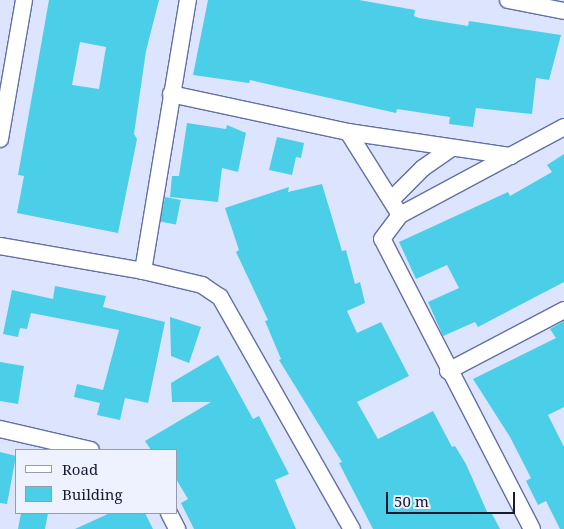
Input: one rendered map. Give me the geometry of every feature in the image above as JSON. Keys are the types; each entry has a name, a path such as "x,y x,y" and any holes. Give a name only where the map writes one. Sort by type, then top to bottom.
{"street":[{"path":"0,138 24,0"},
{"path":"143,271 188,0"},
{"path":"508,0 564,10"},
{"path":"171,94 348,132 450,149 511,156"},
{"path":"532,529 384,249 382,239 400,215 564,127"},
{"path":"348,132 400,215"},
{"path":"392,200 416,174 450,149"},
{"path":"0,246 143,271 202,285 220,297 352,529"},
{"path":"448,371 564,310"},
{"path":"0,429 87,449"},
{"path":"169,514 177,529"}],"building":[{"path":"49,0 159,0 146,51 134,134 137,139 118,233 17,213 24,176 18,175","holes":["80,42 106,47 99,89 72,85"]},
{"path":"208,0 359,0 415,10 414,16 419,18 468,26 469,21 561,35 549,80 536,78 532,114 476,108 473,127 449,124 450,117 397,109 396,113 250,80 249,83 193,75"},
{"path":"187,123 226,129 227,125 246,133 238,172 222,168 218,202 170,197 172,176 179,176"},
{"path":"277,137 304,143 301,158 296,157 292,175 269,170"},
{"path":"564,154 564,282 478,327 475,322 443,336 428,302 459,288 447,265 416,279 399,242 508,192 510,196 552,172 547,165"},
{"path":"322,184 342,251 346,250 355,284 360,282 365,303 347,311 357,333 381,322 409,376 357,402 378,439 433,411 452,447 455,446 466,464 488,514 491,512 500,529 373,529 339,463 342,462 279,360 281,359 265,321 268,320 236,252 239,250 225,208 289,187 288,192"},
{"path":"165,197 181,200 176,225 160,222"},
{"path":"55,286 106,296 103,307 165,322 148,403 125,398 120,420 97,415 100,403 74,397 77,384 103,390 119,330 31,313 27,329 20,328 18,337 3,334 12,290 53,299"},
{"path":"170,317 201,327 189,363 171,356"},
{"path":"564,321 564,407 548,415 564,447 564,529 560,529 546,501 538,505 526,481 531,478 510,437 473,379 556,338 550,329"},
{"path":"218,355 253,419 259,416 289,474 275,480 296,529 194,529 181,503 188,499 178,482 178,449 150,449 145,441 211,402 172,402 171,383"},
{"path":"0,362 24,366 18,404 0,401"},
{"path":"0,452 15,456 15,461 7,504 0,503"},
{"path":"21,514 48,514 45,529 18,529"},
{"path":"108,514 146,514 153,529 75,529"}]}
